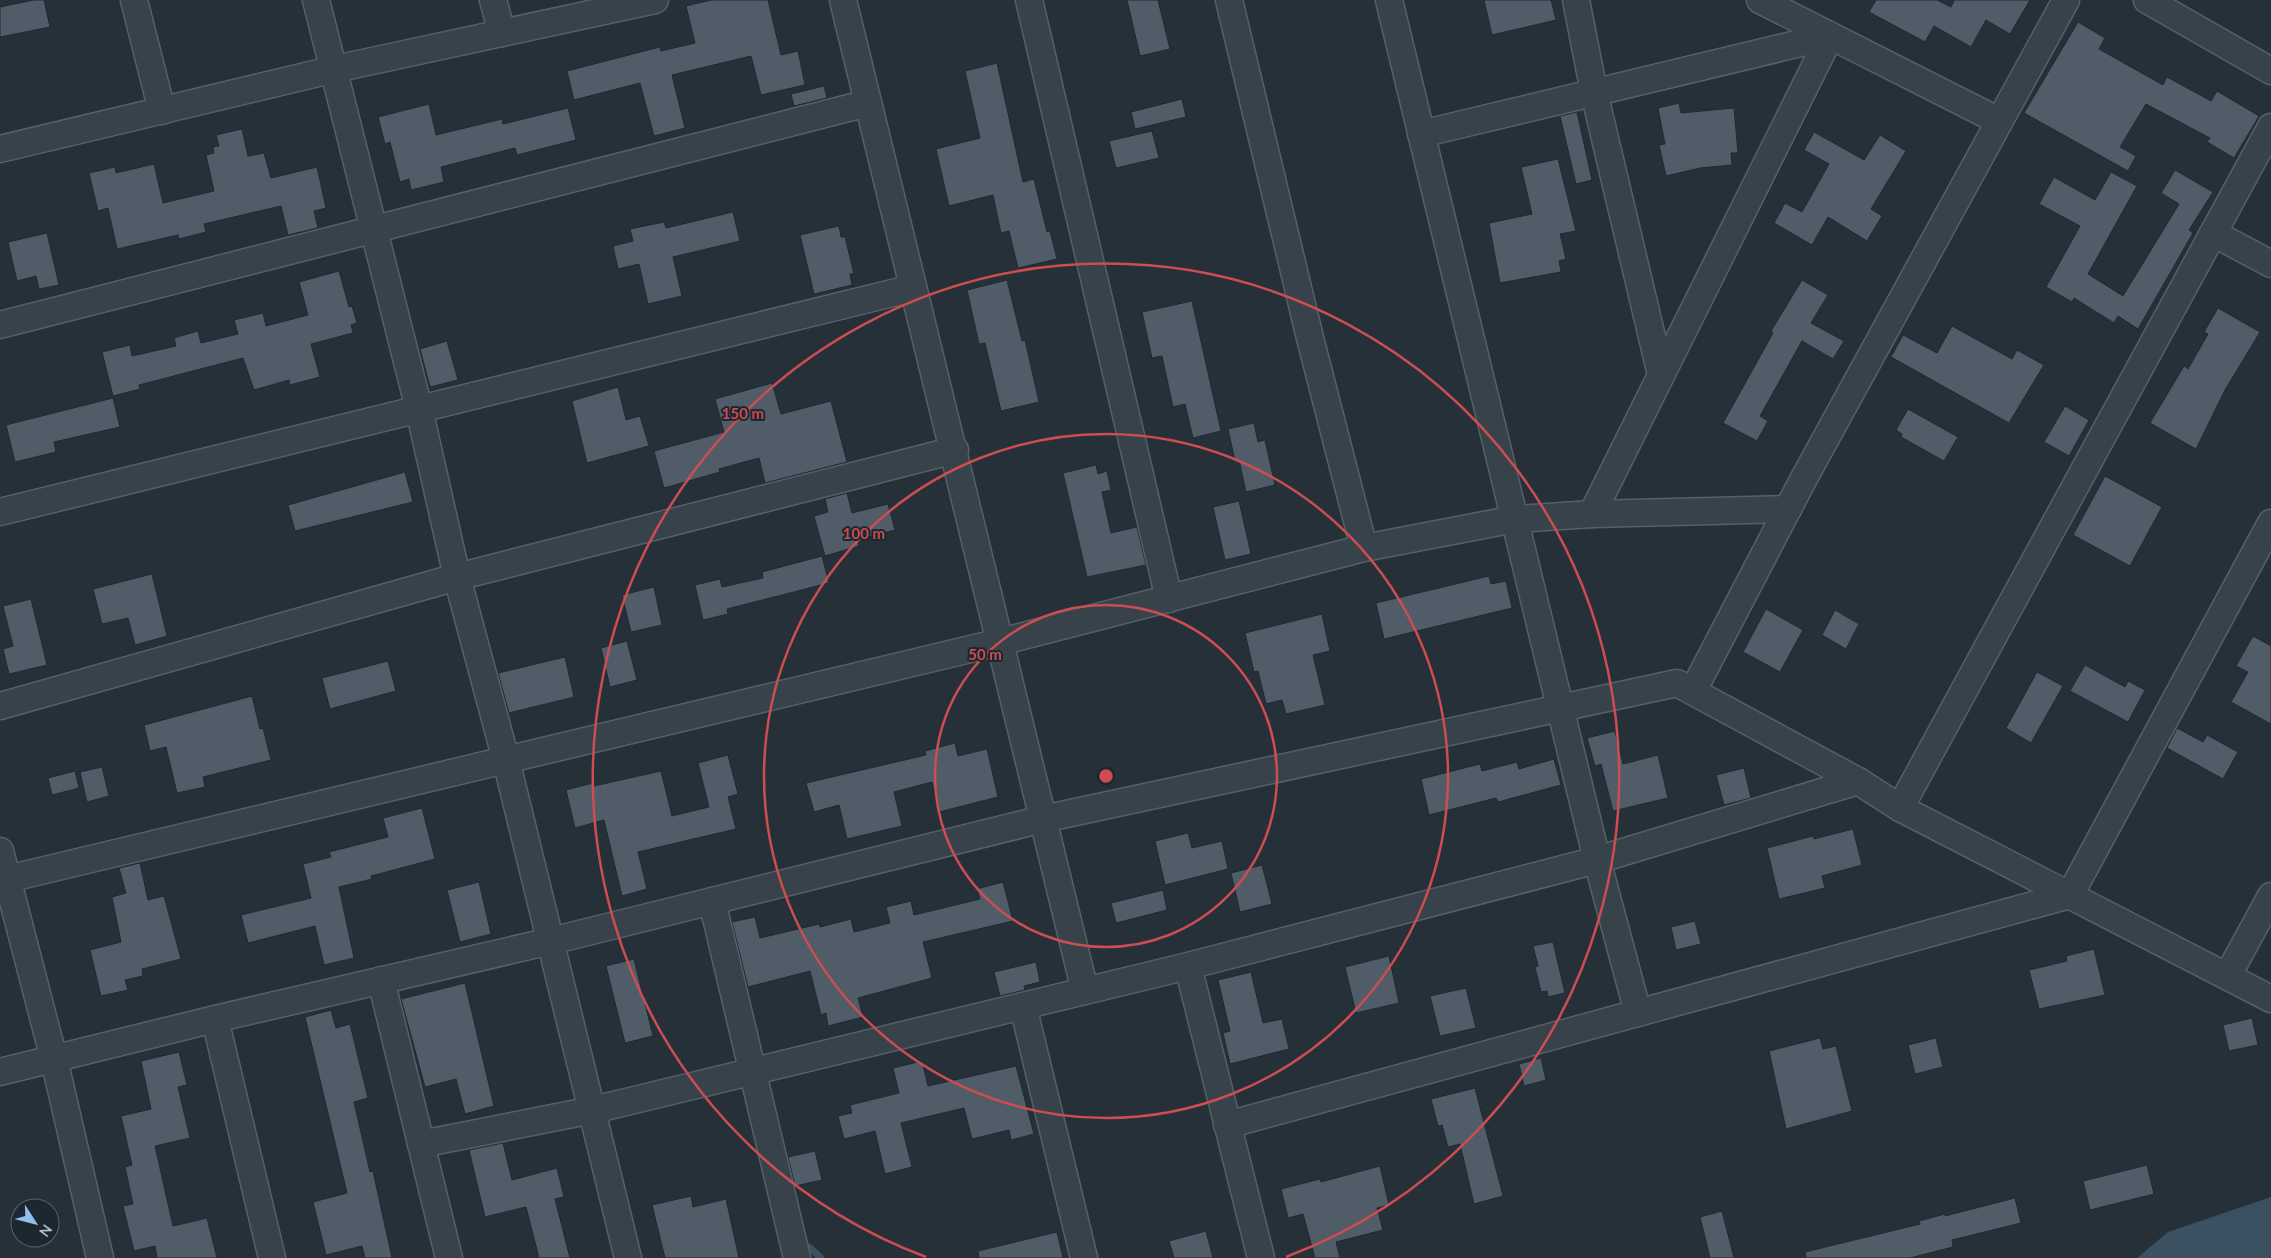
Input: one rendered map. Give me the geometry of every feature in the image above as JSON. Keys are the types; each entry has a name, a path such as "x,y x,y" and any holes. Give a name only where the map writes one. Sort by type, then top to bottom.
{"street":[{"path":"134,0 162,111"},
{"path":"316,0 335,69 419,408 457,577 506,760 628,1258"},
{"path":"493,0 502,33"},
{"path":"0,149 335,69 655,0"},
{"path":"843,0 955,450 1085,992"},
{"path":"1029,0 1169,599"},
{"path":"1228,0 1310,338 1364,548"},
{"path":"1389,0 1562,708 1597,860 1638,1013"},
{"path":"1576,0 1594,92 1661,375"},
{"path":"1760,0 1999,121"},
{"path":"1693,691 1788,509 2066,0"},
{"path":"2147,0 2271,71"},
{"path":"1421,134 1830,36"},
{"path":"1592,514 1830,36"},
{"path":"2,318 374,228 868,103"},
{"path":"1900,808 2271,126"},
{"path":"2213,233 2271,264"},
{"path":"0,512 914,288"},
{"path":"0,706 457,577 955,450"},
{"path":"7,880 1000,642 1364,548 1515,519 1592,514 1788,509"},
{"path":"1227,1125 2070,895 2271,523"},
{"path":"0,1072 215,1019 551,941 1043,819 1677,683 1858,782 1900,808 2271,999"},
{"path":"421,1144 593,1110 1085,992 1597,860 1858,782"},
{"path":"0,851 54,1059 100,1258"},
{"path":"2228,976 2271,896"},
{"path":"712,901 797,1258"},
{"path":"1188,966 1261,1258"},
{"path":"381,980 449,1258"},
{"path":"1023,1006 1084,1258"},
{"path":"215,1019 272,1258"}],"water":[{"path":"2271,1197 2271,1258 2137,1258 2168,1232"}],"building":[{"path":"34,0 44,0 50,27 0,37 0,7"},
{"path":"711,0 768,0 781,55 798,51 805,85 761,95 751,56 672,75 685,128 654,136 640,83 574,100 567,71 660,47 661,51 695,43 686,6"},
{"path":"1127,0 1158,0 1170,49 1140,56"},
{"path":"1484,0 1551,0 1556,20 1492,35"},
{"path":"1876,0 1937,0 1951,7 1953,0 2030,0 2010,34 1986,20 1971,47 1934,26 1925,42 1869,12"},
{"path":"2078,22 2105,38 2099,49 2163,85 2167,77 2211,101 2217,91 2259,116 2234,158 2207,142 2210,138 2146,104 2120,147 2136,156 2128,171 2024,113"},
{"path":"997,63 1023,182 1034,179 1047,232 1050,231 1057,259 1018,268 1009,231 1001,233 993,195 949,206 936,149 980,138 965,71"},
{"path":"824,86 827,98 794,106 791,94"},
{"path":"1182,99 1186,117 1135,129 1131,112"},
{"path":"1679,103 1681,113 1734,108 1738,153 1731,153 1732,165 1700,168 1666,176 1659,145 1665,144 1658,108"},
{"path":"429,104 436,135 502,119 503,124 568,108 576,140 517,155 515,148 441,167 444,182 411,190 409,179 400,182 390,142 385,144 378,117"},
{"path":"1577,112 1592,180 1576,184 1560,116"},
{"path":"242,129 248,156 264,153 271,178 317,167 326,208 314,211 318,228 288,235 281,206 204,224 206,232 179,239 178,235 117,249 108,208 98,211 89,173 115,167 116,173 154,164 163,203 214,191 206,155 214,153 213,147 219,146 216,135"},
{"path":"1152,131 1159,158 1116,168 1109,141"},
{"path":"1814,132 1864,160 1880,135 1906,151 1871,209 1882,216 1867,241 1828,217 1812,245 1774,223 1785,203 1802,212 1829,164 1804,150"},
{"path":"1558,159 1576,231 1560,234 1566,259 1559,261 1561,272 1500,283 1489,223 1532,214 1521,167"},
{"path":"2175,170 2213,192 2189,230 2193,233 2138,329 2118,316 2114,323 2074,298 2072,302 2046,287 2080,226 2039,204 2054,177 2095,200 2111,172 2137,186 2088,274 2123,296 2179,204 2161,193"},
{"path":"733,212 740,241 673,257 682,296 648,304 639,264 618,269 613,246 633,241 630,229 664,222 666,228"},
{"path":"839,226 841,237 845,237 854,274 850,274 852,285 814,294 800,235"},
{"path":"47,233 59,285 39,289 36,276 17,281 8,242"},
{"path":"339,271 349,307 352,306 357,323 351,325 353,333 311,344 320,377 290,385 289,380 254,390 243,358 139,385 140,389 113,396 102,352 130,345 132,356 176,346 174,338 198,331 201,343 238,334 234,320 263,313 266,326 308,315 299,282"},
{"path":"1007,280 1022,341 1025,340 1039,402 1001,411 985,343 979,344 967,290"},
{"path":"1802,280 1828,295 1811,323 1844,341 1833,359 1802,341 1760,416 1768,421 1757,441 1723,423 1773,333 1771,331"},
{"path":"1192,301 1221,431 1193,438 1185,404 1173,407 1162,356 1152,358 1142,312"},
{"path":"2218,308 2260,332 2225,390 2196,449 2150,423 2184,366 2188,369 2208,334 2204,332"},
{"path":"1952,326 2012,359 2017,350 2044,365 2009,423 1891,357 1903,335 1937,353"},
{"path":"447,341 458,380 430,387 420,349"},
{"path":"772,383 781,414 831,401 847,462 765,483 759,458 719,469 720,472 664,488 654,451 724,432 715,399"},
{"path":"618,387 626,420 640,416 649,446 587,463 572,401"},
{"path":"113,398 120,427 54,442 56,452 15,462 6,425"},
{"path":"2065,406 2089,420 2069,456 2044,442"},
{"path":"1908,409 1958,437 1944,461 1901,437 1902,434 1896,430"},
{"path":"1254,423 1258,442 1265,440 1275,485 1246,492 1239,460 1235,461 1228,429"},
{"path":"1096,465 1098,474 1107,471 1111,490 1102,492 1111,533 1137,527 1146,565 1087,577 1063,473"},
{"path":"405,472 413,502 295,531 288,505"},
{"path":"2105,476 2162,507 2130,566 2073,535"},
{"path":"847,493 852,513 888,504 895,530 858,540 859,546 825,556 814,516 828,512 825,499"},
{"path":"1239,501 1251,554 1225,560 1213,507"},
{"path":"822,556 829,583 727,609 728,614 703,620 695,585 720,579 722,587 763,578 762,572"},
{"path":"152,574 167,636 135,645 128,618 102,624 93,589"},
{"path":"1489,576 1491,584 1506,581 1512,608 1384,639 1376,603"},
{"path":"654,587 662,625 631,632 622,595"},
{"path":"31,599 47,665 9,674 3,649 13,646 3,606"},
{"path":"1766,609 1803,630 1780,672 1743,652"},
{"path":"1835,610 1859,624 1846,649 1822,635"},
{"path":"1322,614 1330,651 1313,655 1325,705 1286,714 1282,700 1266,704 1258,671 1254,672 1245,633"},
{"path":"2253,636 2271,646 2271,724 2231,702 2248,672 2236,666"},
{"path":"627,641 637,680 610,687 601,648"},
{"path":"565,657 574,697 509,713 498,673"},
{"path":"388,661 396,691 330,709 322,678"},
{"path":"2085,665 2125,687 2128,681 2145,690 2128,722 2070,691"},
{"path":"2037,672 2063,686 2031,743 2006,728"},
{"path":"252,696 260,729 263,728 271,760 203,777 205,787 177,793 166,747 150,751 144,725"},
{"path":"2177,728 2203,742 2207,735 2238,752 2223,779 2167,748"},
{"path":"1615,731 1623,764 1658,755 1668,798 1613,811 1601,764 1595,766 1587,738"},
{"path":"955,743 958,756 987,749 998,797 939,812 932,782 894,792 902,826 847,839 839,805 814,812 806,783 926,755 925,751"},
{"path":"728,755 738,794 728,797 736,829 638,852 647,889 622,896 604,820 575,828 566,790 593,783 594,786 661,771 672,816 709,807 698,763"},
{"path":"1554,759 1561,785 1498,802 1496,798 1429,815 1421,779 1480,764 1482,771 1517,762 1519,769"},
{"path":"102,767 109,796 87,802 80,772"},
{"path":"1744,768 1751,798 1724,805 1716,775"},
{"path":"75,771 79,788 52,795 48,778"},
{"path":"422,808 435,859 371,876 372,879 339,887 354,958 324,965 315,926 248,943 241,915 311,898 303,864 331,857 329,852 388,837 383,818"},
{"path":"1853,829 1862,865 1822,876 1825,888 1779,899 1767,848 1813,836 1814,839"},
{"path":"1188,833 1192,848 1222,841 1228,869 1165,885 1155,841"},
{"path":"140,863 148,900 164,896 181,959 142,969 143,976 125,980 128,990 101,996 90,950 121,942 112,897 126,893 119,868"},
{"path":"1262,865 1272,904 1240,912 1231,873"},
{"path":"479,882 491,934 460,942 447,890"},
{"path":"1003,882 1013,921 923,942 932,978 858,998 863,1017 828,1026 826,1013 821,1015 810,971 748,987 732,922 755,917 760,938 819,924 820,927 851,919 854,932 890,923 886,907 911,901 914,915 980,899 977,889"},
{"path":"1163,890 1167,910 1116,923 1111,903"},
{"path":"1695,921 1701,944 1676,950 1671,927"},
{"path":"1553,942 1565,993 1548,997 1547,991 1541,992 1535,967 1538,966 1533,946"},
{"path":"2094,949 2105,995 2039,1009 2029,970 2067,961 2066,956"},
{"path":"1389,956 1399,1003 1356,1013 1345,967"},
{"path":"634,959 653,1036 625,1043 606,966"},
{"path":"1036,962 1040,982 1024,986 1025,990 1000,996 994,972"},
{"path":"1251,972 1263,1023 1282,1019 1289,1049 1230,1064 1223,1033 1230,1031 1218,980"},
{"path":"465,983 494,1106 465,1114 456,1079 425,1087 401,999"},
{"path":"1466,988 1476,1028 1440,1036 1430,996"},
{"path":"331,1010 336,1028 350,1024 368,1098 354,1102 370,1172 373,1171 392,1258 365,1258 362,1246 326,1255 313,1202 347,1193 305,1017"},
{"path":"2252,1018 2258,1045 2229,1051 2223,1025"},
{"path":"1820,1038 1823,1049 1836,1046 1852,1111 1786,1129 1769,1051"},
{"path":"1936,1038 1943,1067 1915,1074 1908,1045"},
{"path":"179,1052 187,1085 178,1087 190,1138 155,1146 173,1226 207,1218 217,1258 157,1258 155,1246 134,1251 123,1206 133,1204 125,1167 132,1165 121,1116 151,1109 141,1061"},
{"path":"1541,1058 1546,1080 1524,1086 1519,1064"},
{"path":"922,1061 928,1086 1016,1066 1034,1134 1011,1140 1009,1130 972,1139 964,1108 901,1123 912,1167 885,1174 875,1131 844,1139 838,1116 852,1113 850,1105 899,1093 893,1068"},
{"path":"1475,1088 1503,1196 1474,1204 1460,1144 1448,1147 1442,1125 1438,1126 1431,1099"},
{"path":"503,1143 512,1180 557,1168 564,1197 555,1199 570,1258 539,1258 526,1207 485,1217 469,1150"},
{"path":"815,1151 822,1180 795,1186 788,1157"},
{"path":"2147,1165 2154,1194 2090,1210 2083,1181"},
{"path":"1380,1166 1389,1205 1377,1208 1383,1230 1336,1242 1340,1258 1315,1258 1303,1214 1288,1218 1281,1189 1320,1179 1321,1182"},
{"path":"691,1196 693,1207 726,1199 739,1258 665,1258 652,1205"},
{"path":"2015,1198 2021,1223 1952,1240 1953,1247 1910,1258 1806,1258 1805,1252 1920,1224 1919,1221 1945,1214 1945,1216"},
{"path":"1722,1211 1734,1258 1710,1258 1700,1217"},
{"path":"1206,1231 1213,1258 1174,1258 1169,1241"},
{"path":"1057,1232 1063,1258 979,1258 978,1251"}],"waterway":[{"path":"809,1247 821,1258"}]}
